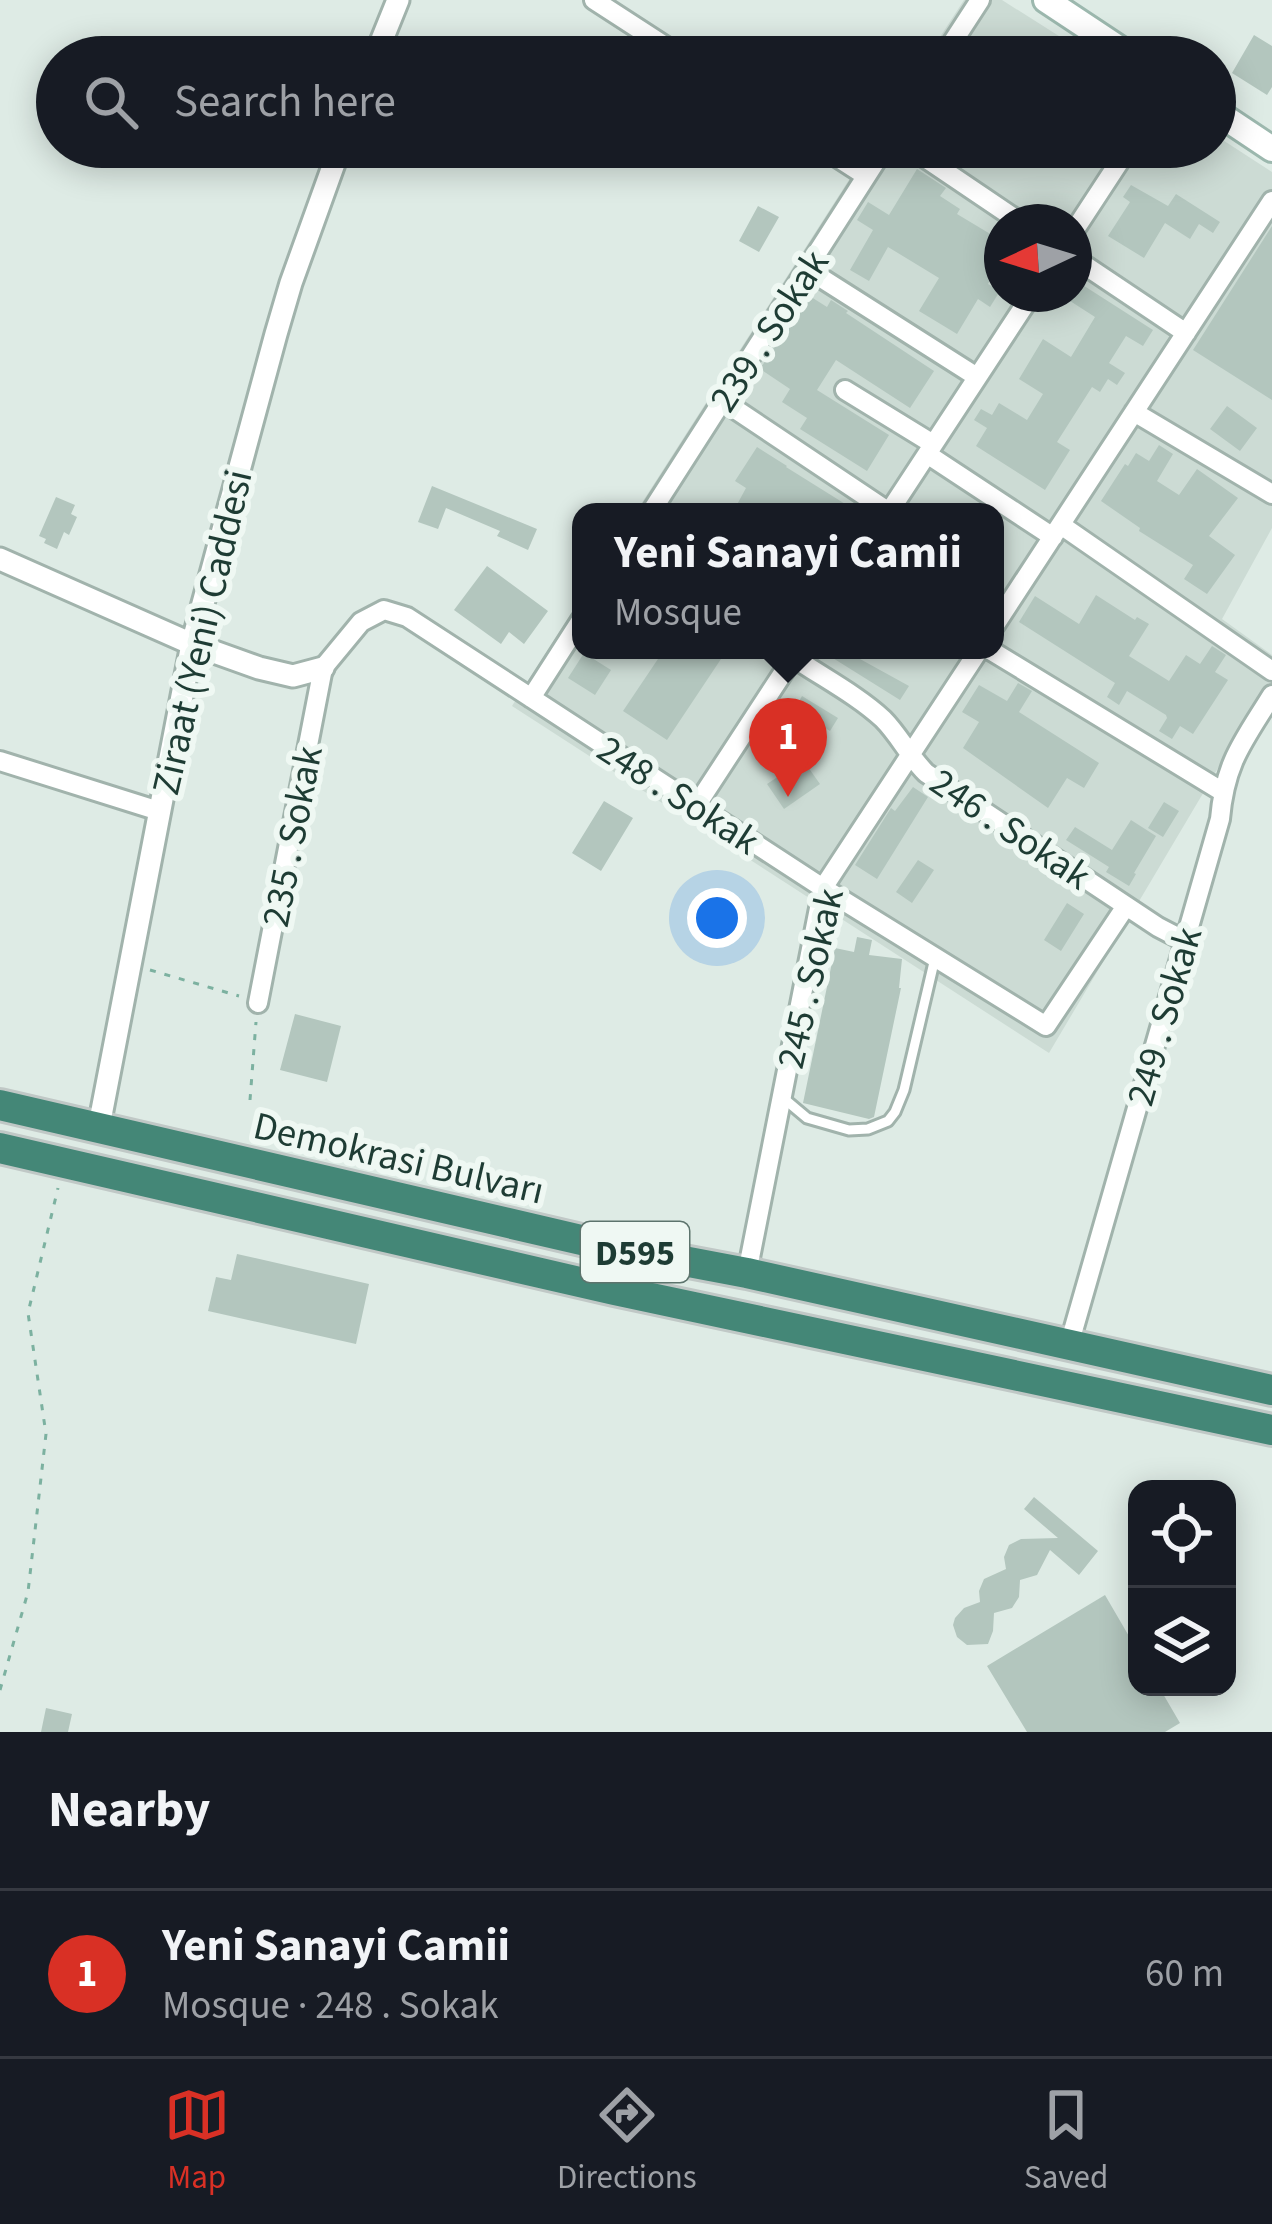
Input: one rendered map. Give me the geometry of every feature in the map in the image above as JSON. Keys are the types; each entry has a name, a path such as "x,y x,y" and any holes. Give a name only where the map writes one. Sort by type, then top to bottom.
{"highway":[{"name":"Demokrasi Bulvarı","path":"0,1105 620,1250 1272,1390"},
{"name":"Demokrasi Bulvarı","path":"0,1148 614,1290 1272,1430"}],"main road":[{"path":"1046,0 1100,36"},
{"path":"1236,125 1272,149"}],"street":[{"path":"383,36 398,0"},
{"path":"594,0 650,36"},
{"path":"957,36 980,0"},
{"name":"Ziraat (Yeni) Caddesi","path":"99,1126 192,644 281,317 333,168"},
{"path":"854,168 866,176"},
{"name":"239 . Sokak","path":"657,503 871,168"},
{"path":"940,168 994,204"},
{"path":"1092,204 1115,168"},
{"path":"1004,611 1272,201"},
{"path":"807,269 977,377"},
{"path":"1092,270 1186,333"},
{"path":"895,503 1020,312"},
{"path":"844,390 1272,671"},
{"path":"722,401 875,503"},
{"path":"1134,412 1272,494"},
{"path":"0,559 192,644 280,675 323,668"},
{"name":"248 . Sokak","path":"323,668 361,622 384,610 407,616 823,888 1046,1026 1126,906"},
{"path":"531,698 572,634"},
{"path":"1004,658 1223,792"},
{"path":"696,806 793,659"},
{"name":"246 . Sokak","path":"803,659 874,711 926,773 1185,940"},
{"name":"245 . Sokak","path":"747,1274 823,888 973,659"},
{"name":"235 . Sokak","path":"258,1003 323,668"},
{"name":"249 . Sokak","path":"1069,1345 1220,819 1231,764 1272,695"},
{"path":"0,761 159,812"}],"lane":[{"path":"782,1097 807,1118 848,1130 888,1121 904,1090 935,957"}],"path":[{"path":"131,965 258,1003 250,1100"},
{"path":"0,1690 28,1592 46,1434 28,1313 64,1162"}],"shaded area":[{"path":"964,0 1002,0 1059,36 941,36"},
{"path":"1236,149 1272,172 1272,528 1222,619 1272,655 1272,677 1049,1053 512,706 572,612 572,659 1004,659 1004,503 642,503 857,168 1236,168"}],"building":[{"path":"1254,35 1272,46 1272,87 1267,95 1236,76 1236,66"},
{"path":"917,169 946,188 940,196 960,209 957,214 984,230 984,303 978,299 957,334 919,311 939,278 888,247 869,281 850,270 873,230 857,220 868,202 889,215"},
{"path":"1131,185 1168,206 1176,194 1220,222 1213,233 1199,224 1190,239 1165,223 1144,258 1108,236 1130,202 1123,197"},
{"path":"758,206 779,217 759,252 739,241"},
{"path":"1272,226 1272,400 1193,350"},
{"path":"1092,291 1153,330 1143,346 1126,336 1109,363 1125,373 1117,385 1108,379 1100,392 1092,387 1057,442 1070,450 1045,490 976,446 987,428 974,420 981,409 992,415 999,403 1027,420 1043,394 1019,379 1043,339 1071,357 1095,317 1087,312 1092,312"},
{"path":"808,295 827,307 831,300 934,371 910,408 836,360 817,390 889,435 867,471 800,429 807,418 782,402 790,389 760,369"},
{"path":"1227,406 1257,428 1240,451 1210,429"},
{"path":"1159,445 1173,454 1157,481 1179,495 1197,469 1238,498 1209,536 1235,555 1207,594 1184,579 1193,565 1101,501 1136,453 1149,461"},
{"path":"757,447 844,503 738,503 746,488 735,481"},
{"path":"432,486 537,529 528,550 497,536 500,531 446,508 438,529 418,522"},
{"path":"56,497 75,505 71,514 77,517 57,549 39,536"},
{"path":"487,566 548,611 524,644 509,632 501,644 454,610"},
{"path":"1096,595 1149,624 1129,656 1169,681 1186,655 1200,664 1212,646 1226,655 1215,672 1228,680 1193,734 1180,726 1172,739 1159,731 1166,715 1127,691 1119,705 1107,697 1115,683 1019,622 1035,596 1079,624"},
{"path":"580,659 594,659 611,670 595,695 568,678"},
{"path":"658,659 721,659 667,740 623,711"},
{"path":"834,659 860,659 909,686 900,700"},
{"path":"1018,683 1032,691 1019,712 1099,763 1084,788 1067,778 1048,808 963,748 979,722 962,712 979,685 1007,701"},
{"path":"802,696 838,718 830,731 795,709"},
{"path":"803,760 820,784 784,809 767,784"},
{"path":"913,787 928,797 877,879 855,865 891,808 895,811"},
{"path":"604,801 633,818 601,871 572,853"},
{"path":"1164,802 1179,811 1163,837 1148,828"},
{"path":"1131,820 1156,836 1129,886 1066,840 1075,827 1112,850"},
{"path":"918,860 934,870 912,903 896,892"},
{"path":"1067,903 1084,914 1061,951 1044,940"},
{"path":"857,937 872,940 869,955 902,959 901,988 874,1117 869,1119 803,1103 835,948 854,952"},
{"path":"295,1014 341,1026 327,1082 280,1070"},
{"path":"237,1254 369,1284 356,1344 208,1311 216,1277 231,1280"},
{"path":"1034,1497 1098,1551 1079,1575 1050,1550 1037,1575 1020,1580 1019,1597 1012,1608 994,1613 988,1644 967,1645 957,1637 955,1618 980,1602 984,1579 1006,1569 1009,1545 1021,1539 1058,1538 1024,1509"},
{"path":"1105,1595 1128,1635 1128,1696 1164,1696 1180,1723 1165,1732 1027,1732 987,1666"},
{"path":"46,1708 72,1714 68,1732 41,1732"}],"place":[{"name":"Yeni Sanayi Camii","path":"788,797"}]}
